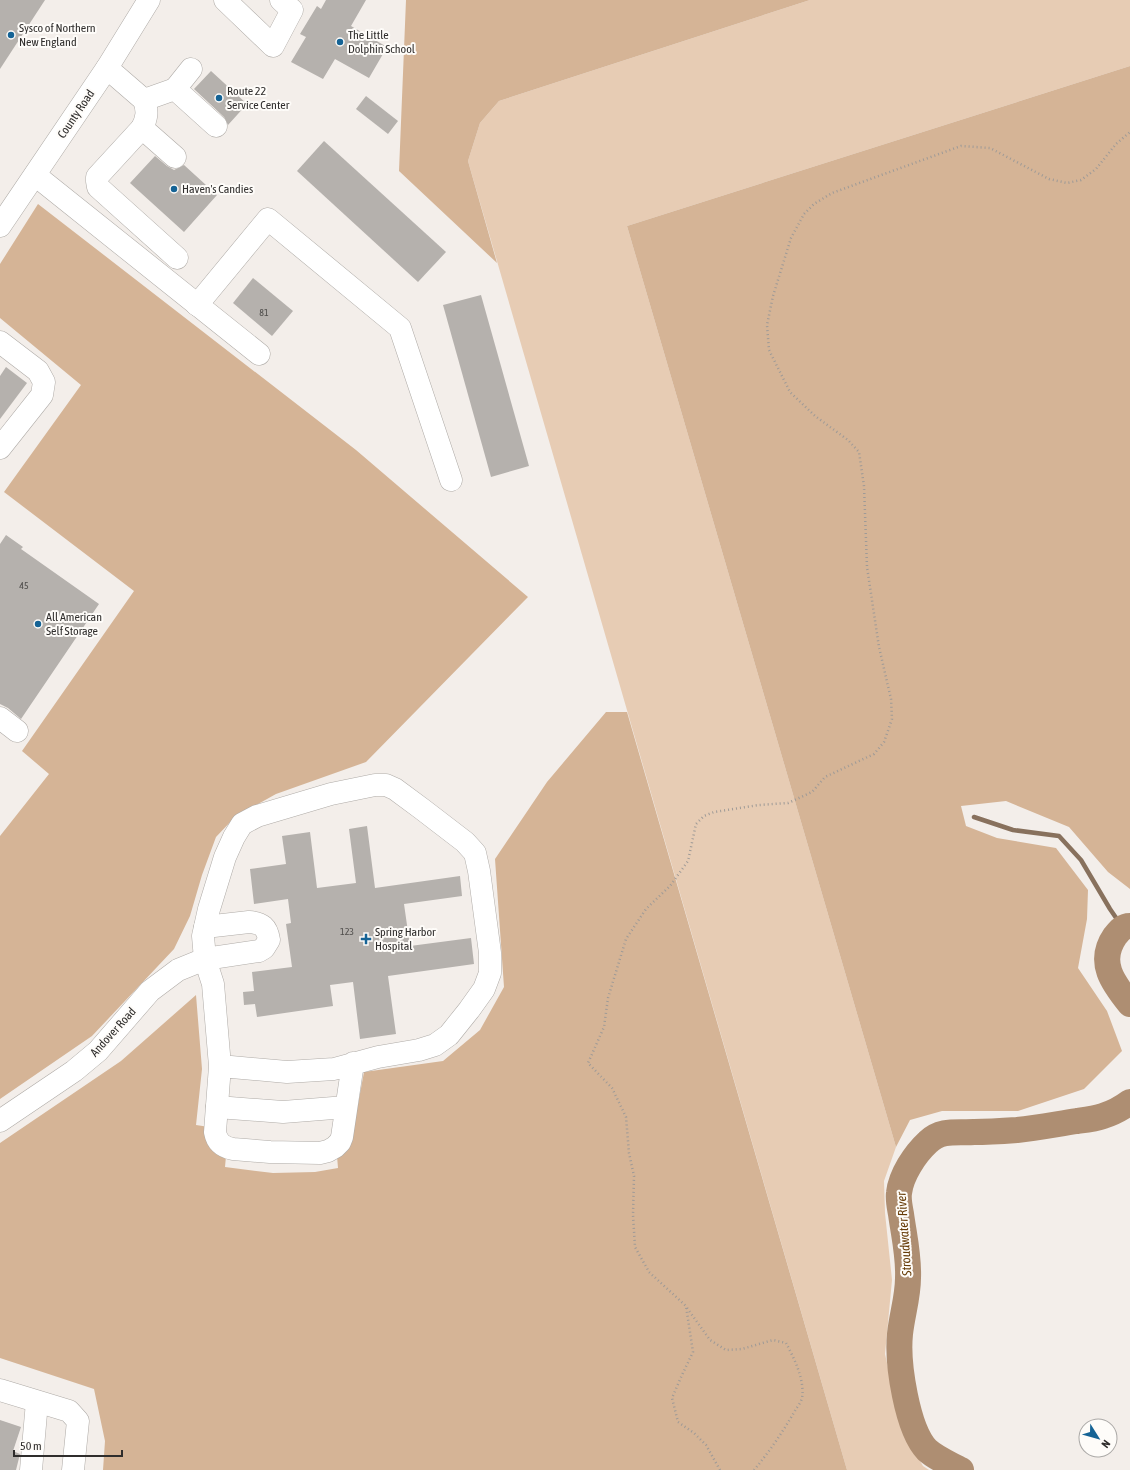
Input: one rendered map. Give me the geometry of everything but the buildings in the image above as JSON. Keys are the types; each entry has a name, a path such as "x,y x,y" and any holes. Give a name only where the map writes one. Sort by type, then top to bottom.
{"main road":[{"name":"County Road","path":"0,226 106,68 149,0"},
{"path":"225,0 274,46 292,10 281,0"},
{"path":"106,68 144,100 147,108 146,119 142,128 100,172 96,182 102,191 177,258"},
{"path":"144,100 175,89 192,69"},
{"path":"175,89 216,126"},
{"path":"142,128 175,157"},
{"path":"34,175 259,354"},
{"path":"197,305 268,219 400,328 450,480"},
{"path":"0,342 38,371 44,382 42,395 0,448"},
{"path":"0,718 17,731"},
{"path":"220,1066 287,1072 334,1069 353,1063 419,1050 435,1045 449,1035 484,989 490,973 490,953 479,871 475,853 464,842 400,793 386,785 376,785 331,794 257,816 242,824 225,857 209,909 203,936 205,959 213,984 220,1066 215,1132 216,1138 225,1147 270,1152 328,1152 340,1142 353,1063"},
{"name":"Andover Road","path":"0,1121 74,1071 98,1051 150,991 178,970 205,959 255,952 264,948 269,940 266,928 262,924 249,922 205,927"},
{"path":"217,1106 283,1112 346,1107"},
{"path":"0,1390 69,1412 78,1420 74,1470"},
{"path":"31,1470 37,1402"}],"path":[{"path":"754,1470 766,1456 802,1399 802,1383 794,1357 786,1343 773,1340 742,1349 726,1350 710,1340 686,1306 649,1272 635,1248 633,1215 634,1176 629,1153 626,1117 612,1088 588,1063 604,1027 608,998 626,939 646,909 670,886 688,861 696,824 708,814 747,806 788,803 812,792 825,777 874,754 884,742 892,718 891,700 879,648 867,567 864,486 859,452 848,440 815,416 790,392 769,350 767,325 773,296 791,238 804,214 814,204 832,193 961,146 990,148 1049,179 1067,183 1081,180 1096,170 1116,144 1130,132"},
{"path":"686,1306 693,1352 672,1398 678,1422 694,1433 706,1445 720,1470"}],"shaded area":[{"path":"406,0 810,0 499,101 480,123 468,161 497,263 399,171"},
{"path":"810,0 1130,0 1130,66 627,226 896,1147 884,1181 885,1213 892,1280 885,1354 902,1430 923,1466 929,1470 847,1470 468,161 480,123 499,101"},
{"path":"1130,66 1130,889 1108,872 1069,827 1006,801 961,806 966,826 997,838 1056,848 1088,890 1087,919 1078,968 1107,1011 1122,1051 1084,1089 1018,1111 942,1111 910,1120 896,1147 627,226"},
{"path":"38,204 356,450 528,597 366,762 276,794 235,817 216,837 202,875 190,916 174,949 92,1036 0,1099 0,836 49,774 22,751 134,591 4,492 81,385 0,318 0,264"},
{"path":"606,712 627,712 847,1470 103,1470 105,1441 94,1389 0,1358 0,1143 121,1061 196,995 202,1069 196,1125 209,1127 226,1156 225,1167 273,1173 315,1172 338,1168 337,1156 351,1142 364,1072 443,1061 480,1030 504,987 495,859 547,782"}],"waterway":[{"path":"974,817 1013,830 1059,836 1081,860 1123,928"},
{"name":"Stroudwater River","path":"1130,926 1123,928 1115,936 1107,955 1109,972 1118,988 1130,1004"},
{"name":"Stroudwater River","path":"961,1470 939,1459 927,1450 914,1427 905,1395 899,1346 908,1285 908,1270 899,1196 900,1186 906,1172 923,1147 933,1138 944,1133 1017,1130 1090,1119 1110,1113 1130,1102"}],"place":[{"name":"Sysco of Northern New England","path":"11,35"},
{"name":"The Little Dolphin School","path":"340,42"},
{"name":"Route 22 Service Center","path":"219,98"},
{"name":"Haven's Candies","path":"174,189"},
{"name":"All American Self Storage","path":"38,624"},
{"name":"Spring Harbor Hospital","path":"366,939"}]}
